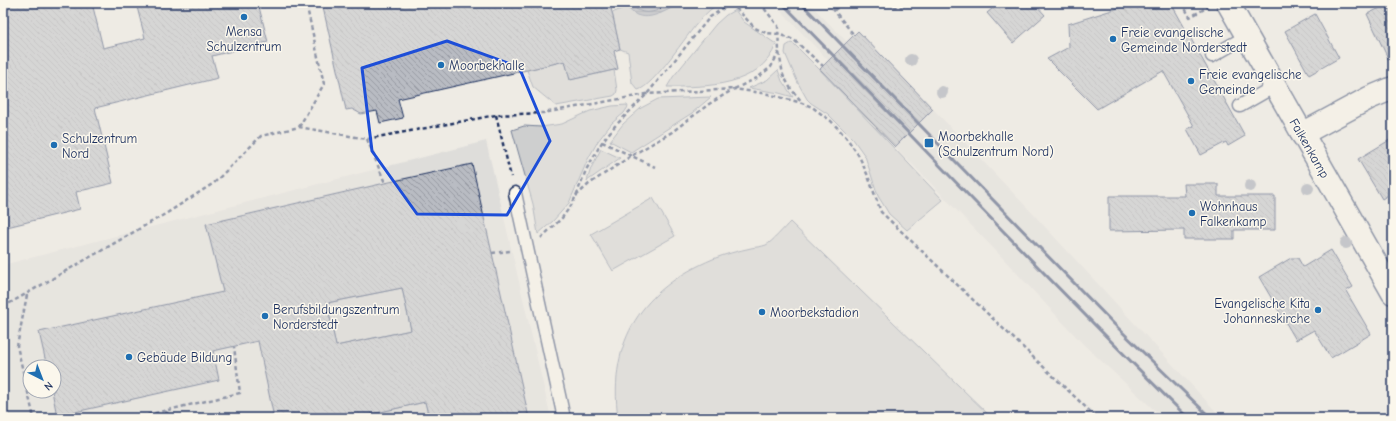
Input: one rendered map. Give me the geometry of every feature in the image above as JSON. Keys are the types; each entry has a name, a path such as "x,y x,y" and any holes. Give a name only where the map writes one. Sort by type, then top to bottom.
{"street":[{"name":"Falkenkamp","path":"1219,5 1247,36 1393,293"},
{"path":"1302,134 1393,88"}],"lane":[{"path":"1212,56 1247,36"},
{"path":"1240,106 1275,86"},
{"path":"515,193 564,418"}],"path":[{"path":"299,127 324,84 306,3"},
{"path":"527,250 562,218 576,196 586,170 602,142 614,127 647,94 710,17 731,3 755,28 766,33 778,34 794,40 823,66"},
{"path":"760,3 778,26 779,52 783,75 791,89 802,103"},
{"path":"828,3 854,35"},
{"path":"834,10 845,3"},
{"path":"880,3 899,6 920,3"},
{"path":"1182,3 1190,17 1219,5"},
{"path":"576,196 589,184 631,156 672,132 708,104 757,78 771,67 779,52"},
{"path":"3,308 167,213 214,183 261,136 299,127 367,139 496,115 543,112 647,94 734,89 768,94 802,103 812,107 825,116 846,137 859,156 881,212 1097,418"},
{"path":"496,115 515,193"},
{"path":"367,139 385,183"},
{"path":"602,142 655,167"},
{"path":"22,367 16,346 28,294"},
{"path":"134,418 240,393 234,347"},
{"path":"30,399 34,418"},
{"path":"164,411 173,418"}],"highlighted area":[{"path":"447,41 519,67 550,141 507,215 417,214 372,151 362,68"}],"shaded area":[{"path":"681,3 719,3 700,20 653,79 638,90 632,83 628,52 620,49 612,13 626,7 637,15 661,13"},
{"path":"773,3 809,3 847,42 859,31 1035,216 1222,418 1163,418 1084,345 997,252 820,69 828,60"},
{"path":"735,10 744,22 776,44 769,58 758,69 745,77 730,82 714,85 667,87 673,77 716,24 726,15"},
{"path":"791,43 794,44 821,71 943,200 907,230 889,214 878,196 865,156 853,139 828,114 807,99 798,83 785,53 786,46"},
{"path":"565,61 570,80 614,70 617,90 616,94 613,96 556,106 533,87 527,70"},
{"path":"778,70 782,81 793,97 749,88 767,80"},
{"path":"711,97 692,113 631,152 610,141 623,124 641,108 658,99"},
{"path":"627,105 628,107 624,113 612,123 598,141 588,159 569,203 553,221 538,234 533,204 512,130 524,126 541,127 562,124 590,111 612,106"},
{"name":"Berufsbildungszentrum Norderstedt","path":"486,141 551,418 3,418 3,265"},
{"path":"601,149 620,158 587,181 591,168"},
{"path":"653,198 675,236 613,271 591,234"},
{"name":"Moorbekstadion","path":"790,222 992,418 618,418 616,390 619,364 625,341 635,320 649,302 667,286 688,271 713,259 736,251 768,244"},
{"path":"402,288 411,330 336,346 327,303"},
{"path":"425,402 429,418 354,418"}],"water":[{"path":"624,3 681,3 666,11 644,17 630,11"}],"building":[{"name":"Schulzentrum Nord","path":"3,3 92,3 103,48 145,38 136,3 258,3 268,42 212,56 218,78 95,108 113,183 76,192 80,209 3,228"},
{"name":"Moorbekhalle","path":"322,3 610,3 620,49 614,51 618,69 570,80 565,61 398,99 403,118 380,123 377,111 361,114 352,109 346,110"},
{"path":"999,3 1034,3 1045,15 1013,43 987,13"},
{"name":"Freie evangelische Gemeinde","path":"1134,3 1171,3 1245,136 1228,146 1226,142 1201,155 1187,129 1194,126 1163,71 1097,109 1047,59 1069,47 1068,24"},
{"path":"1393,3 1393,69 1367,14"},
{"path":"1315,14 1339,58 1309,75 1285,31"},
{"path":"858,31 933,109 895,147 820,69"},
{"path":"1393,138 1393,192 1382,199 1358,159"},
{"name":"Berufsbildungszentrum Norderstedt","path":"472,164 529,418 429,418 425,402 354,418 274,418 258,341 213,351 219,380 57,416 54,399 62,399 62,359 45,359 39,332 223,292 206,224","holes":["402,288 411,330 336,346 327,303"]},
{"name":"Wohnhaus Falkenkamp","path":"1184,184 1218,184 1218,196 1275,196 1275,230 1234,230 1234,239 1184,239 1184,230 1109,231 1109,196 1185,196"},
{"name":"Evangelische Kita Johanneskirche","path":"1331,250 1353,287 1346,291 1371,334 1331,358 1314,330 1296,340 1259,277 1291,258 1298,258 1303,267"}],"railway":[{"path":"782,3 1085,316 1188,418"},
{"path":"801,3 1115,325 1211,418"}],"place":[{"name":"Mensa Schulzentrum","path":"244,17"},
{"name":"Freie evangelische Gemeinde Norderstedt","path":"1113,39"},
{"name":"Moorbekhalle","path":"441,65"},
{"name":"Freie evangelische Gemeinde","path":"1191,81"},
{"name":"Moorbekhalle (Schulzentrum Nord)","path":"929,143"},
{"name":"Schulzentrum Nord","path":"54,145"},
{"name":"Wohnhaus Falkenkamp","path":"1192,213"},
{"name":"Evangelische Kita Johanneskirche","path":"1318,310"},
{"name":"Moorbekstadion","path":"762,312"},
{"name":"Berufsbildungszentrum Norderstedt","path":"265,316"},
{"name":"Gebäude Bildung","path":"129,357"}]}
